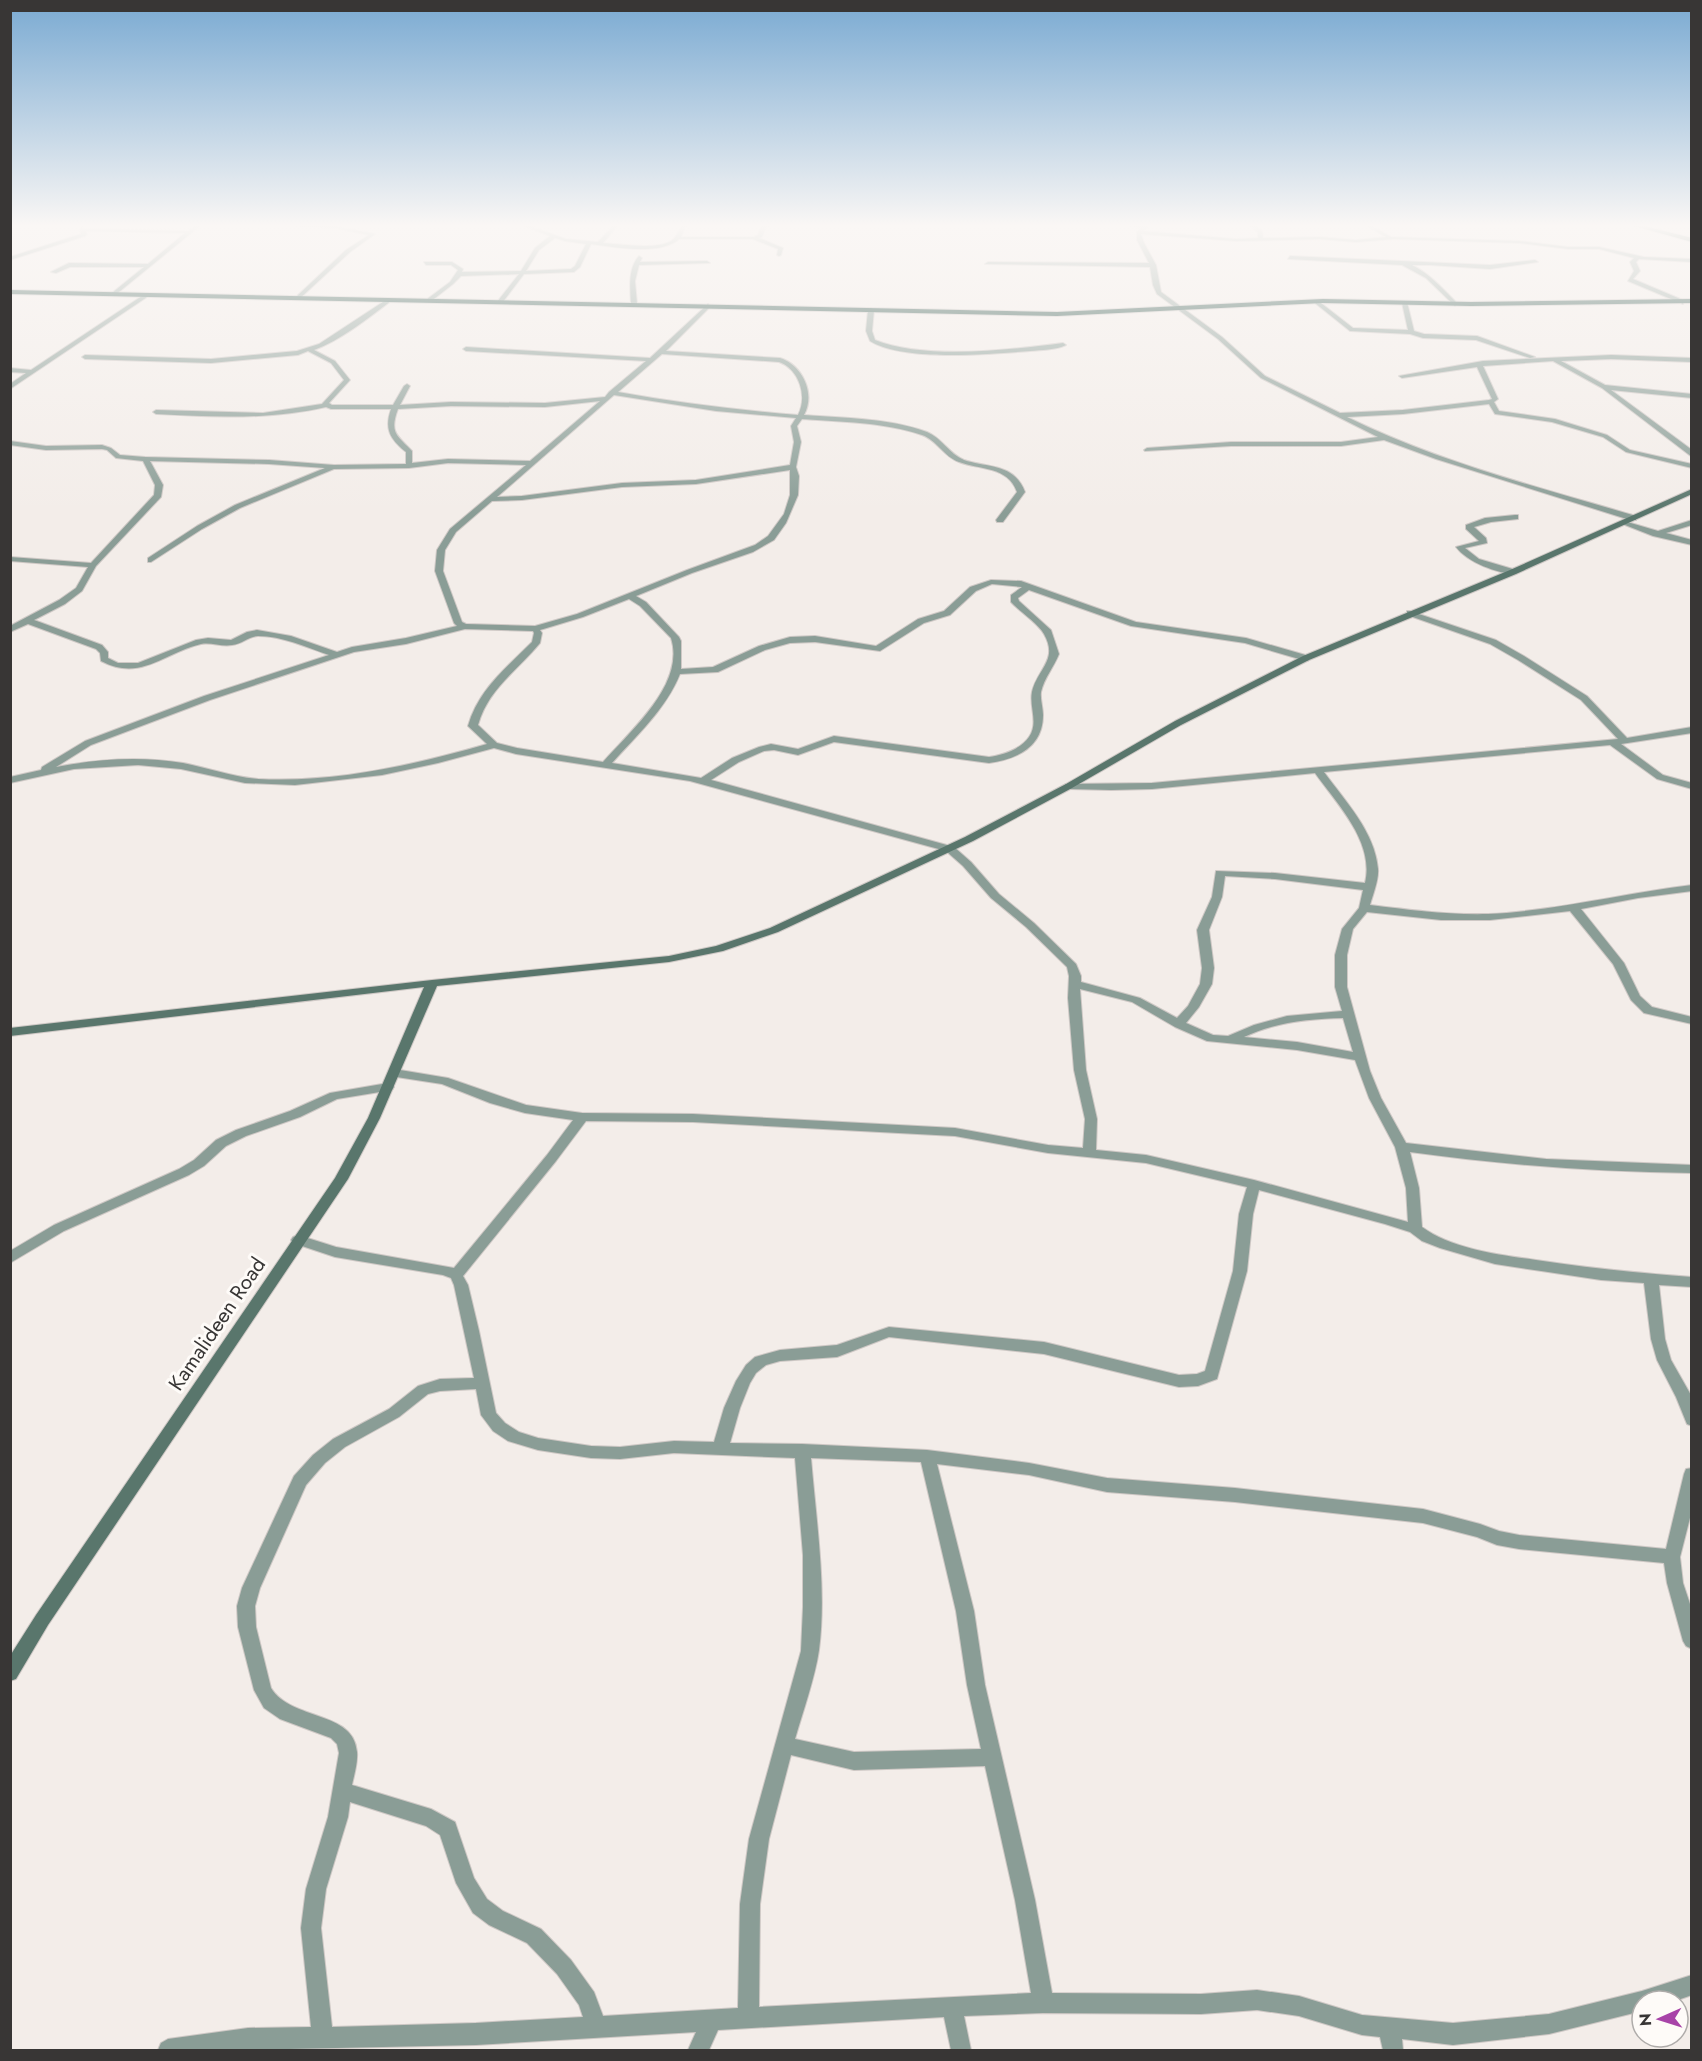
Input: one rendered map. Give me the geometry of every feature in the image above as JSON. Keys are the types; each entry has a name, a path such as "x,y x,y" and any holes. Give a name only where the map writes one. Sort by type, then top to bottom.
{"street":[{"path":"10,387 108,321"},
{"path":"85,357 211,361 268,357 310,350 359,321"},
{"path":"465,626 458,623 453,613 439,571 441,550 453,531 607,396 652,360 692,321"},
{"path":"870,321 869,331 873,341 886,348 974,351 1032,349 1063,345"},
{"path":"1197,321 1220,338 1263,376 1385,438 1438,458 1628,520 1656,534 1692,543"},
{"path":"1338,321 1352,330 1412,332 1423,336 1477,339 1540,360"},
{"path":"1410,321 1409,328 1412,332"},
{"path":"466,349 652,360"},
{"path":"310,350 333,362 346,380 325,403 326,405"},
{"path":"39,773 88,743 140,721 337,655 465,626 535,629 560,623 631,597 711,563 749,551 770,539 778,531 792,504 797,478 793,467 799,453 798,435 794,426 803,411 804,384 789,362 661,352"},
{"path":"1402,376 1499,361 1630,357 1692,360"},
{"path":"1554,360 1604,387 1686,448 1692,455"},
{"path":"1338,415 1403,412 1491,402 1495,399 1480,365"},
{"path":"10,370 31,372"},
{"path":"407,386 394,407 392,430 394,437 409,451 409,466"},
{"path":"1604,387 1692,396"},
{"path":"156,412 250,416 296,413 326,405 342,408 451,404 545,405 607,396 710,410 852,421 901,428 928,435 959,460 1010,474 1019,482 1021,492 1000,520"},
{"path":"1491,402 1497,413 1553,420 1605,436 1628,451 1692,466"},
{"path":"1147,450 1214,445 1341,444 1385,438"},
{"path":"10,443 46,447 102,447 109,449 118,457 269,462 334,467 409,466 448,461 532,463"},
{"path":"10,630 30,621 79,589 93,566 158,495 159,485 146,459"},
{"path":"151,560 207,522 252,500 311,479 334,467"},
{"path":"490,498 531,497 622,485 696,482 793,467"},
{"path":"10,1032 432,983 669,959 719,949 774,930 950,849 1069,786 1178,723 1306,658 1513,572 1692,491"},
{"path":"1513,572 1468,556 1460,550 1460,547 1483,543 1483,540 1469,527 1497,518 1515,517"},
{"path":"1656,534 1692,522"},
{"path":"10,560 93,566"},
{"path":"676,672 715,670 762,648 797,639 815,639 877,649 921,621 947,613 973,590 1001,581 1027,587 1134,624 1246,641 1306,658"},
{"path":"703,781 725,766 759,750 772,747 798,752 814,744 834,739 856,740 989,760 1017,752 1033,739 1038,729 1039,713 1036,694 1043,674 1051,664 1054,654 1048,632 1016,602 1014,597 1016,593 1027,587"},
{"path":"606,764 665,693 676,672 677,641 675,637 643,604 631,597"},
{"path":"1410,613 1493,642 1521,658 1584,698 1624,740"},
{"path":"30,621 99,647 104,652 104,659 119,667 134,666 196,643 209,640 234,642 254,633 309,644 337,655"},
{"path":"494,745 473,726 475,713 487,693 536,643 538,633 535,629"},
{"path":"1069,786 1105,789 1148,788 1229,778 1319,772 1624,740 1692,730"},
{"path":"1610,741 1660,777 1692,786"},
{"path":"10,780 39,773 106,763 147,762 245,780 288,781 414,767 494,745 547,757 606,764 703,781 950,849 975,872 994,896 1030,925 1072,966 1080,1070 1091,1119 1089,1153"},
{"path":"1319,772 1361,830 1372,871 1364,908 1348,929 1341,955 1341,987 1364,1071 1375,1098 1402,1147 1412,1177 1416,1209 1415,1229"},
{"path":"1179,1023 1193,1007 1206,984 1208,968 1203,930 1217,897 1220,873 1275,876 1369,887"},
{"path":"1364,908 1463,918 1599,904 1638,894 1692,888"},
{"path":"1573,907 1618,963 1635,999 1648,1010 1692,1021"},
{"name":"Kamalideen Road","path":"10,1673 42,1620 341,1179 388,1087 432,983"},
{"path":"1075,984 1136,1000 1211,1038 1297,1046 1361,1057"},
{"path":"1228,1041 1260,1025 1349,1014"},
{"path":"394,1073 444,1081 525,1109 582,1117 658,1117 955,1132 1048,1149 1146,1159 1254,1184 1415,1229 1427,1238 1445,1245 1495,1259 1601,1275 1692,1282"},
{"path":"10,1258 59,1228 184,1172 199,1163 221,1143 241,1133 296,1114 334,1096 388,1087"},
{"path":"456,1275 495,1225 539,1176 582,1117"},
{"path":"1402,1147 1485,1159 1627,1169 1692,1169"},
{"path":"720,1448 743,1378 760,1360 773,1356 810,1355 840,1350 875,1334 889,1332 1044,1348 1179,1381 1198,1380 1212,1375 1240,1271 1246,1214 1254,1184"},
{"path":"298,1240 335,1252 446,1270 456,1275 462,1285 489,1415 499,1427 514,1437 538,1444 591,1452 620,1453 674,1447 927,1456 1029,1469 1107,1485 1234,1495 1423,1516 1519,1542 1672,1557"},
{"path":"1651,1279 1658,1339 1664,1360 1684,1397 1692,1420"},
{"path":"322,2036 311,1928 316,1889 338,1817 348,1752 345,1740 337,1732 286,1713 270,1702 263,1690 245,1618 251,1588 270,1542 300,1481 319,1460 339,1443 394,1413 430,1387 483,1383"},
{"path":"748,2018 750,1904 757,1850 773,1780 810,1651 811,1555 802,1450"},
{"path":"927,1456 965,1611 976,1685 1025,1900 1043,2003"},
{"path":"1692,1474 1672,1557 1675,1582 1692,1641"},
{"path":"784,1745 854,1761 991,1757"},
{"path":"342,1791 431,1818 448,1829 466,1883 480,1906 496,1918 534,1936 564,1966 587,1999 597,2028"},
{"path":"168,2050 248,2039 476,2034 952,2006 1043,2003 1201,2004 1257,2000 1299,2006 1362,2025 1453,2034 1549,2025 1630,2004"},
{"path":"952,2006 962,2050"},
{"path":"698,2050 712,2020"},
{"path":"1389,2028 1393,2050"}]}
